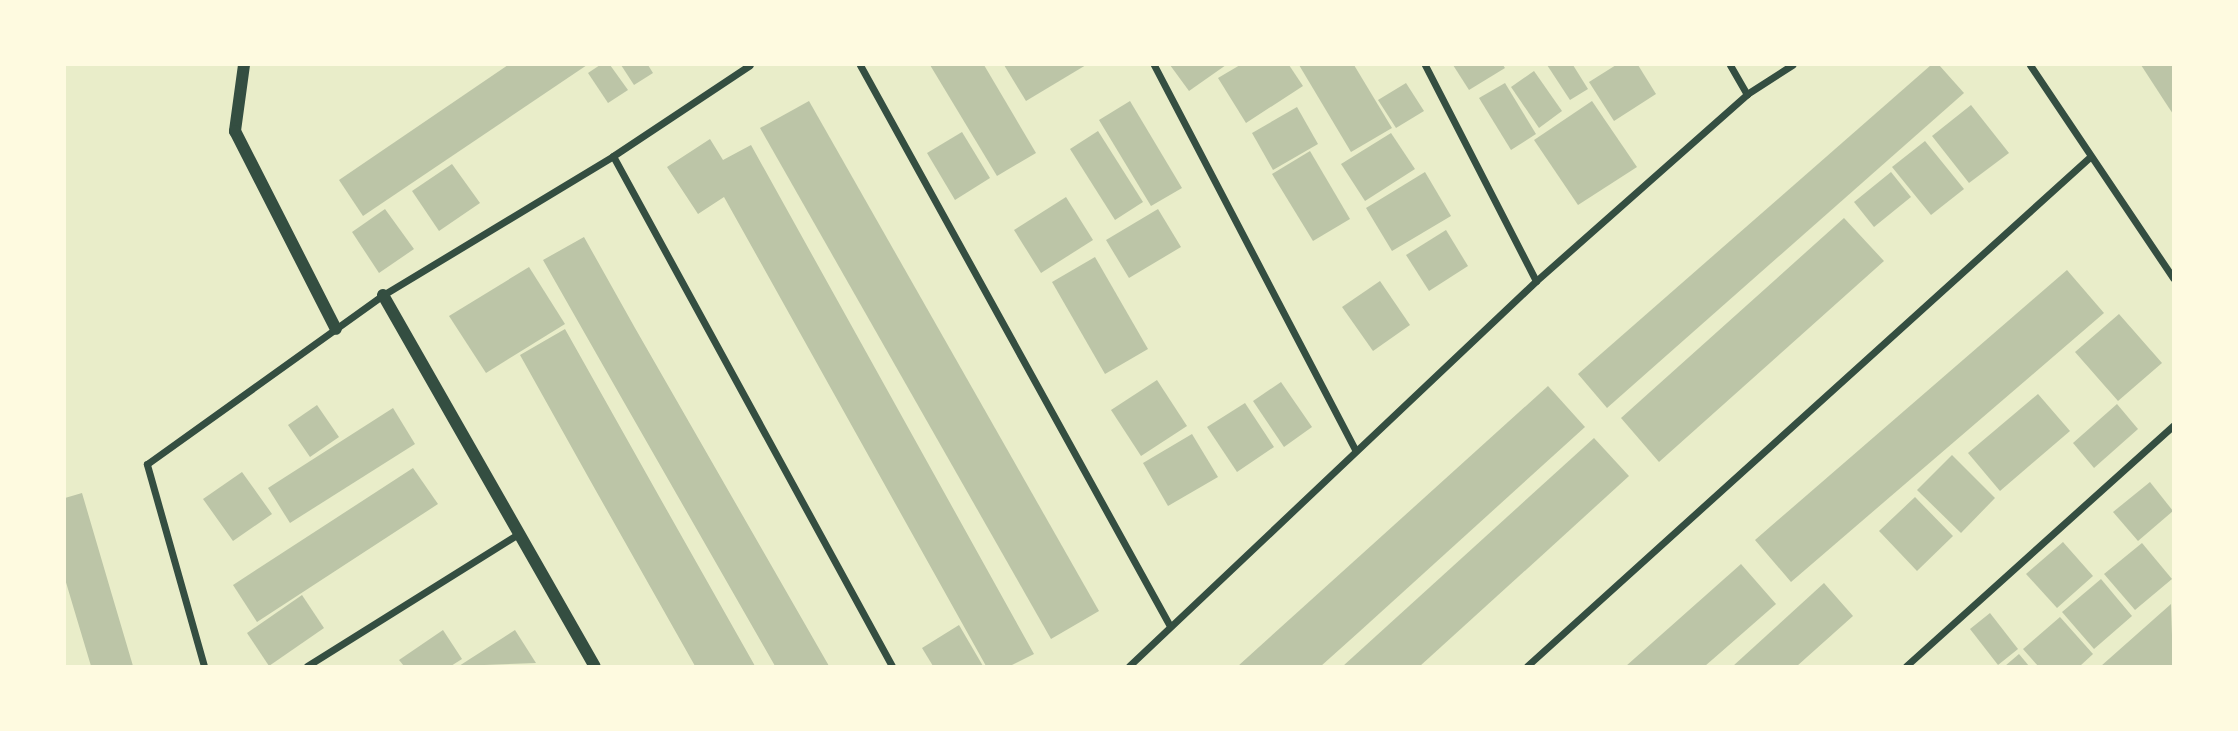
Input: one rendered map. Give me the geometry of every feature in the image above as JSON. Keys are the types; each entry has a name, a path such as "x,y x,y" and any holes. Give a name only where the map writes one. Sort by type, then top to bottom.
{"street":[{"path":"244,65 236,131 336,329"},
{"path":"204,666 147,464 383,295 613,156 750,65"},
{"path":"860,65 1170,626"},
{"path":"1154,65 1355,449"},
{"path":"1424,65 1536,281"},
{"path":"1730,65 1747,94"},
{"path":"1129,666 1355,449 1536,281 1747,94 1792,65"},
{"path":"2031,65 2173,278"},
{"path":"613,156 892,666"},
{"path":"1527,666 2090,157"},
{"path":"383,295 594,666"},
{"path":"1906,666 2173,426"},
{"path":"307,666 520,532"}],"building":[{"path":"508,65 587,65 363,216 339,180"},
{"path":"600,65 610,65 628,90 608,103 588,73"},
{"path":"621,65 648,65 653,73 634,85"},
{"path":"930,65 984,65 1036,153 997,176"},
{"path":"1004,65 1086,65 1026,101"},
{"path":"1170,65 1226,65 1189,91"},
{"path":"1240,65 1289,65 1303,86 1246,123 1218,78"},
{"path":"1299,65 1354,65 1392,128 1351,152"},
{"path":"1453,65 1503,65 1505,68 1469,90"},
{"path":"1547,65 1573,65 1588,89 1570,100"},
{"path":"1616,65 1638,65 1656,94 1614,121 1589,82"},
{"path":"1931,65 1939,65 1964,93 1607,408 1578,374"},
{"path":"2141,65 2173,65 2173,114 2167,105"},
{"path":"1534,71 1562,111 1539,128 1511,87"},
{"path":"1406,83 1424,111 1396,128 1378,100"},
{"path":"1505,83 1536,134 1511,150 1479,98"},
{"path":"809,101 1099,611 1051,639 760,128"},
{"path":"1130,101 1182,188 1151,206 1099,120"},
{"path":"1592,101 1637,167 1578,205 1534,140"},
{"path":"1971,105 2009,153 1969,183 1932,136"},
{"path":"1297,107 1318,144 1273,170 1252,133"},
{"path":"1098,131 1143,202 1115,220 1070,149"},
{"path":"962,132 990,178 955,200 927,153"},
{"path":"1391,133 1415,169 1365,201 1341,164"},
{"path":"710,139 723,160 751,145 1034,654 1010,666 986,666 724,197 698,214 667,167"},
{"path":"1925,141 1964,189 1931,215 1892,167"},
{"path":"1310,151 1350,219 1313,241 1272,174"},
{"path":"452,164 480,203 439,231 412,191"},
{"path":"1425,172 1451,216 1392,251 1366,208"},
{"path":"1891,172 1911,197 1874,227 1854,202"},
{"path":"1066,197 1093,240 1041,273 1014,230"},
{"path":"385,209 414,249 379,273 352,232"},
{"path":"1158,209 1181,247 1129,278 1106,240"},
{"path":"1844,218 1884,261 1659,462 1621,418"},
{"path":"1446,230 1468,266 1429,291 1406,255"},
{"path":"584,237 829,666 775,666 621,397 543,260"},
{"path":"1095,257 1148,349 1105,374 1052,282"},
{"path":"529,267 565,324 486,373 449,316"},
{"path":"2067,270 2104,313 1791,582 1755,540"},
{"path":"1380,281 1410,325 1373,351 1342,307"},
{"path":"2119,314 2162,363 2118,401 2075,352"},
{"path":"565,329 755,666 695,666 591,482 520,355"},
{"path":"1157,380 1187,426 1141,456 1111,410"},
{"path":"1281,382 1312,427 1284,447 1253,401"},
{"path":"1548,386 1585,427 1359,632 1321,666 1238,666"},
{"path":"2038,394 2070,431 2000,491 1968,453"},
{"path":"1245,403 1274,447 1237,472 1207,427"},
{"path":"2117,404 2138,429 2094,468 2073,443"},
{"path":"317,405 339,437 310,457 288,425"},
{"path":"393,408 415,444 290,523 268,488"},
{"path":"1192,434 1218,477 1168,506 1143,463"},
{"path":"1594,438 1629,476 1549,549 1420,666 1343,666"},
{"path":"1952,455 1995,498 1961,533 1917,490"},
{"path":"413,468 438,504 257,622 233,585"},
{"path":"242,472 272,514 233,541 203,499"},
{"path":"2150,482 2173,511 2138,541 2113,512"},
{"path":"82,493 133,666 91,666 65,579 65,498"},
{"path":"1915,497 1953,536 1917,571 1879,531"},
{"path":"2063,542 2093,576 2057,608 2026,574"},
{"path":"2142,543 2172,579 2135,610 2104,574"},
{"path":"1741,564 1776,604 1705,666 1626,666"},
{"path":"2101,579 2132,616 2094,649 2062,612"},
{"path":"1824,583 1853,616 1797,666 1733,666"},
{"path":"302,595 324,628 269,666 247,633"},
{"path":"2171,604 2173,666 2101,666"},
{"path":"1990,613 2018,649 1998,665 1970,629"},
{"path":"2060,617 2093,654 2080,666 2038,666 2023,649"},
{"path":"959,625 983,666 933,666 922,648"},
{"path":"443,630 462,659 451,666 404,666 399,660"},
{"path":"515,630 536,663 459,666"},
{"path":"2019,654 2029,666 2005,666"}]}
